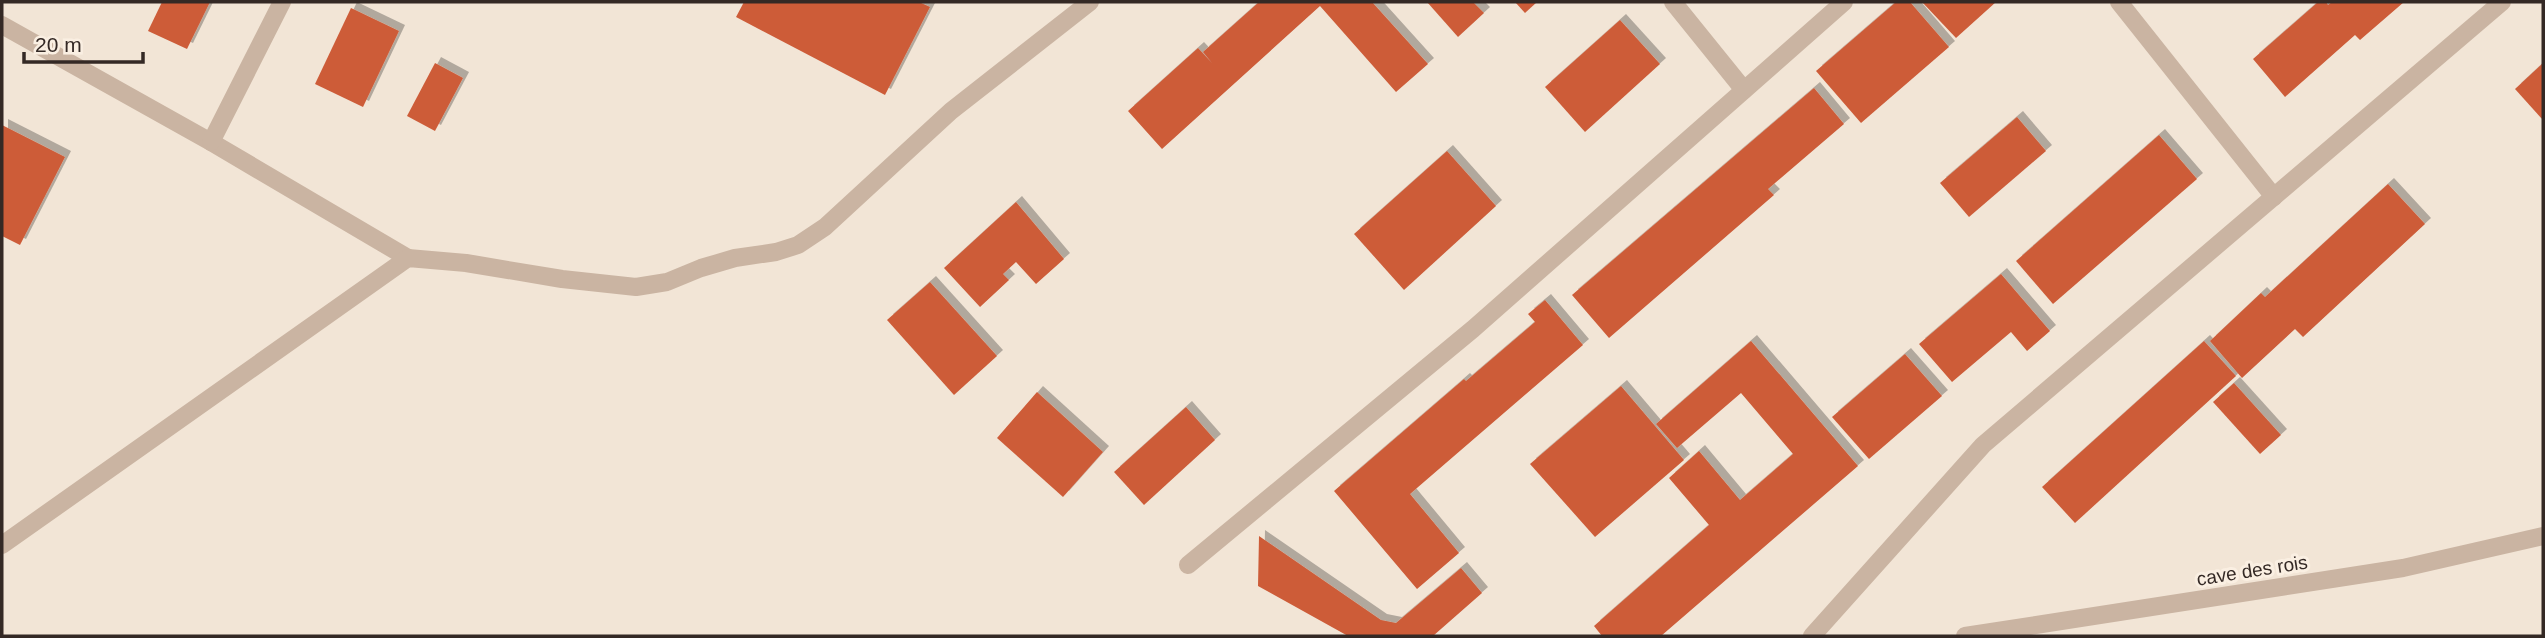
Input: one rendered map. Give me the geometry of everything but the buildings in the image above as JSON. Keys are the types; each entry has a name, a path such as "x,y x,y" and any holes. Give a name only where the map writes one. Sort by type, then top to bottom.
{"street":[{"path":"211,142 282,2"},
{"path":"2,26 211,142 408,258 466,263 562,279 636,287 667,282 735,258 776,252 798,245 825,227 951,111 1090,2"},
{"path":"1673,2 1744,90"},
{"path":"1188,565 1473,329 1844,2"},
{"path":"2119,2 2274,197"},
{"path":"1812,636 1983,445 2502,2"},
{"path":"2,545 408,258"},
{"name":"cave des rois","path":"1965,636 2403,568 2543,537"}]}
